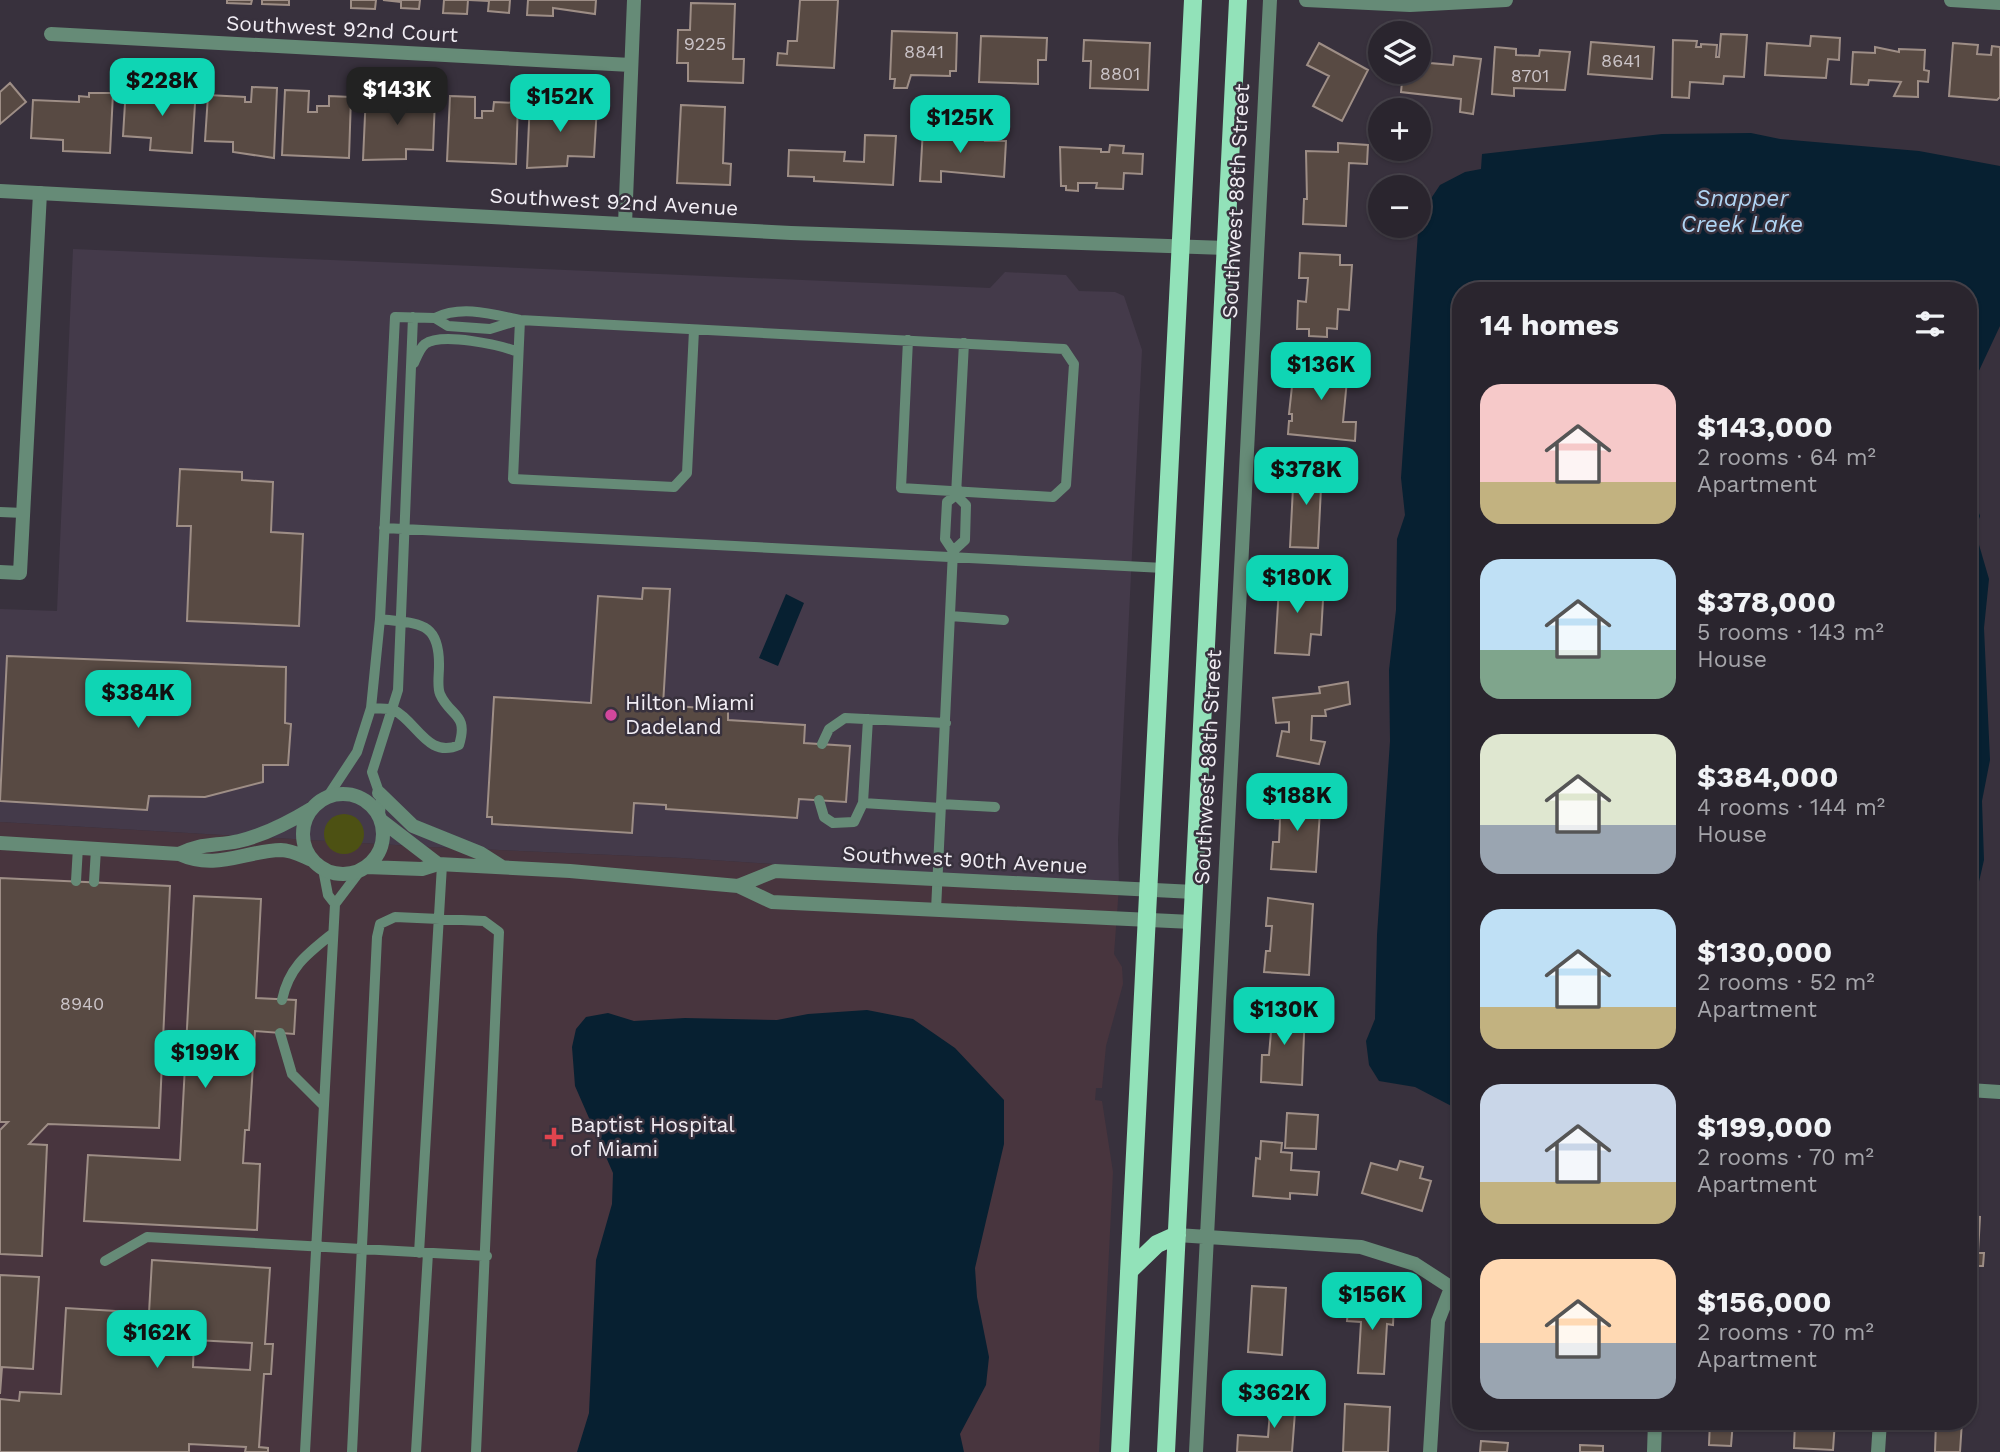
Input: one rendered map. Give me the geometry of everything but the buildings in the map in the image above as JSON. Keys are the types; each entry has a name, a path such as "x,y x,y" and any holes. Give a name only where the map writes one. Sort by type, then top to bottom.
{"main road":[{"path":"1120,1452 1193,0"},
{"name":"Southwest 88th Street","path":"1166,1452 1238,0"},
{"path":"1129,1271 1157,1244 1177,1235"}],"street":[{"path":"625,223 634,0"},
{"name":"Southwest 88th Street","path":"1196,1452 1270,0"},
{"path":"1306,0 1422,5 1506,0"},
{"path":"1951,0 2000,3"},
{"name":"Southwest 92nd Court","path":"51,34 631,65"},
{"name":"Southwest 92nd Avenue","path":"0,191 625,223 1226,248"},
{"path":"0,572 20,573 40,193"},
{"name":"Southwest 90th Avenue","path":"379,793 413,826 480,853 503,868"},
{"path":"179,853 197,844 214,845 260,835 311,809 328,796 358,796 381,818 440,864"},
{"path":"311,809 303,835 318,864"},
{"path":"0,843 179,853 196,862 283,850 335,873 363,869 380,852 381,818"},
{"name":"Southwest 90th Avenue","path":"363,869 422,869 440,864 503,868 738,886 772,902 1192,922"},
{"name":"Southwest 90th Avenue","path":"738,886 775,871 1194,892"},
{"path":"1977,1091 2000,1092"},
{"path":"1177,1235 1361,1247 1415,1264 1452,1288"},
{"path":"1430,1452 1438,1321 1452,1298"},
{"path":"1654,1452 1655,1430"},
{"path":"1878,1452 1879,1430"}],"lane":[{"path":"328,796 357,752 371,708 380,619 395,317 435,318 448,326 490,329 520,320 694,330 908,340 1064,349 1074,364 1066,485 1053,497 901,488 908,340"},
{"path":"381,818 379,793 372,778 372,765 398,690 414,363 413,317"},
{"path":"520,320 513,479 674,487 687,473 694,330"},
{"path":"414,363 422,346 435,340 489,343 519,352"},
{"path":"936,910 953,554 945,535 947,502 956,493 964,343"},
{"path":"953,554 965,540 966,505 956,493"},
{"path":"0,512 24,513"},
{"path":"384,528 953,554 1164,568"},
{"path":"950,616 1004,620"},
{"path":"371,708 393,710 428,742 439,748 450,749 459,745 463,731 461,720 439,693 440,649 434,633 424,625 380,619"},
{"path":"822,744 835,722 845,718 946,723"},
{"path":"819,800 824,817 840,824 854,822 863,803 868,719"},
{"path":"863,803 995,807"},
{"path":"76,881 78,847"},
{"path":"94,882 96,849"},
{"path":"318,864 328,895 335,904"},
{"path":"416,1452 440,864"},
{"path":"305,1452 332,934 335,904 363,869"},
{"path":"352,1452 378,930 386,919 395,917 484,921 499,932 487,1256 476,1452"},
{"path":"282,1000 287,978 300,958 332,934"},
{"path":"280,1033 292,1074 324,1106"},
{"path":"104,1261 146,1237 487,1256"}],"shaded area":[{"path":"73,249 990,288 1005,272 1066,275 1079,291 1115,292 1124,296 1142,350 1118,840 1119,887 681,858 429,847 0,822 0,609 57,611"},
{"name":"Baptist Hospital of Miami","path":"0,822 429,847 681,858 1119,887 1114,954 1122,967 1123,984 1106,1046 1102,1088 1096,1088 1095,1100 1102,1101 1113,1172 1099,1452 0,1452"}],"green space":[{"path":"344,814 358,820 364,834 358,848 344,854 330,848 324,834 330,820"}],"water":[{"name":"Snapper Creek Lake","path":"1751,133 1780,139 1919,151 2000,166 2000,326 1977,375 1977,282 1452,282 1452,1106 1415,1087 1379,1081 1369,1065 1366,1041 1375,1019 1377,935 1390,741 1389,670 1396,610 1397,539 1405,515 1401,478 1418,238 1431,238 1431,198 1440,185 1465,172 1481,169 1482,154 1662,134"},
{"path":"1977,538 1989,579 1984,628 1990,760 1982,801 1984,860 1977,890"},
{"path":"786,594 804,603 778,666 759,658"},
{"path":"867,1010 913,1019 955,1048 1004,1100 1004,1144 975,1268 977,1297 989,1357 986,1385 960,1434 964,1452 577,1452 589,1413 596,1260 612,1204 613,1173 575,1086 572,1047 576,1029 586,1017 608,1013 634,1021 685,1018 777,1020 808,1014"}],"place":[{"name":"Hilton Miami Dadeland","path":"611,715"},
{"name":"Baptist Hospital of Miami","path":"554,1137"}]}
